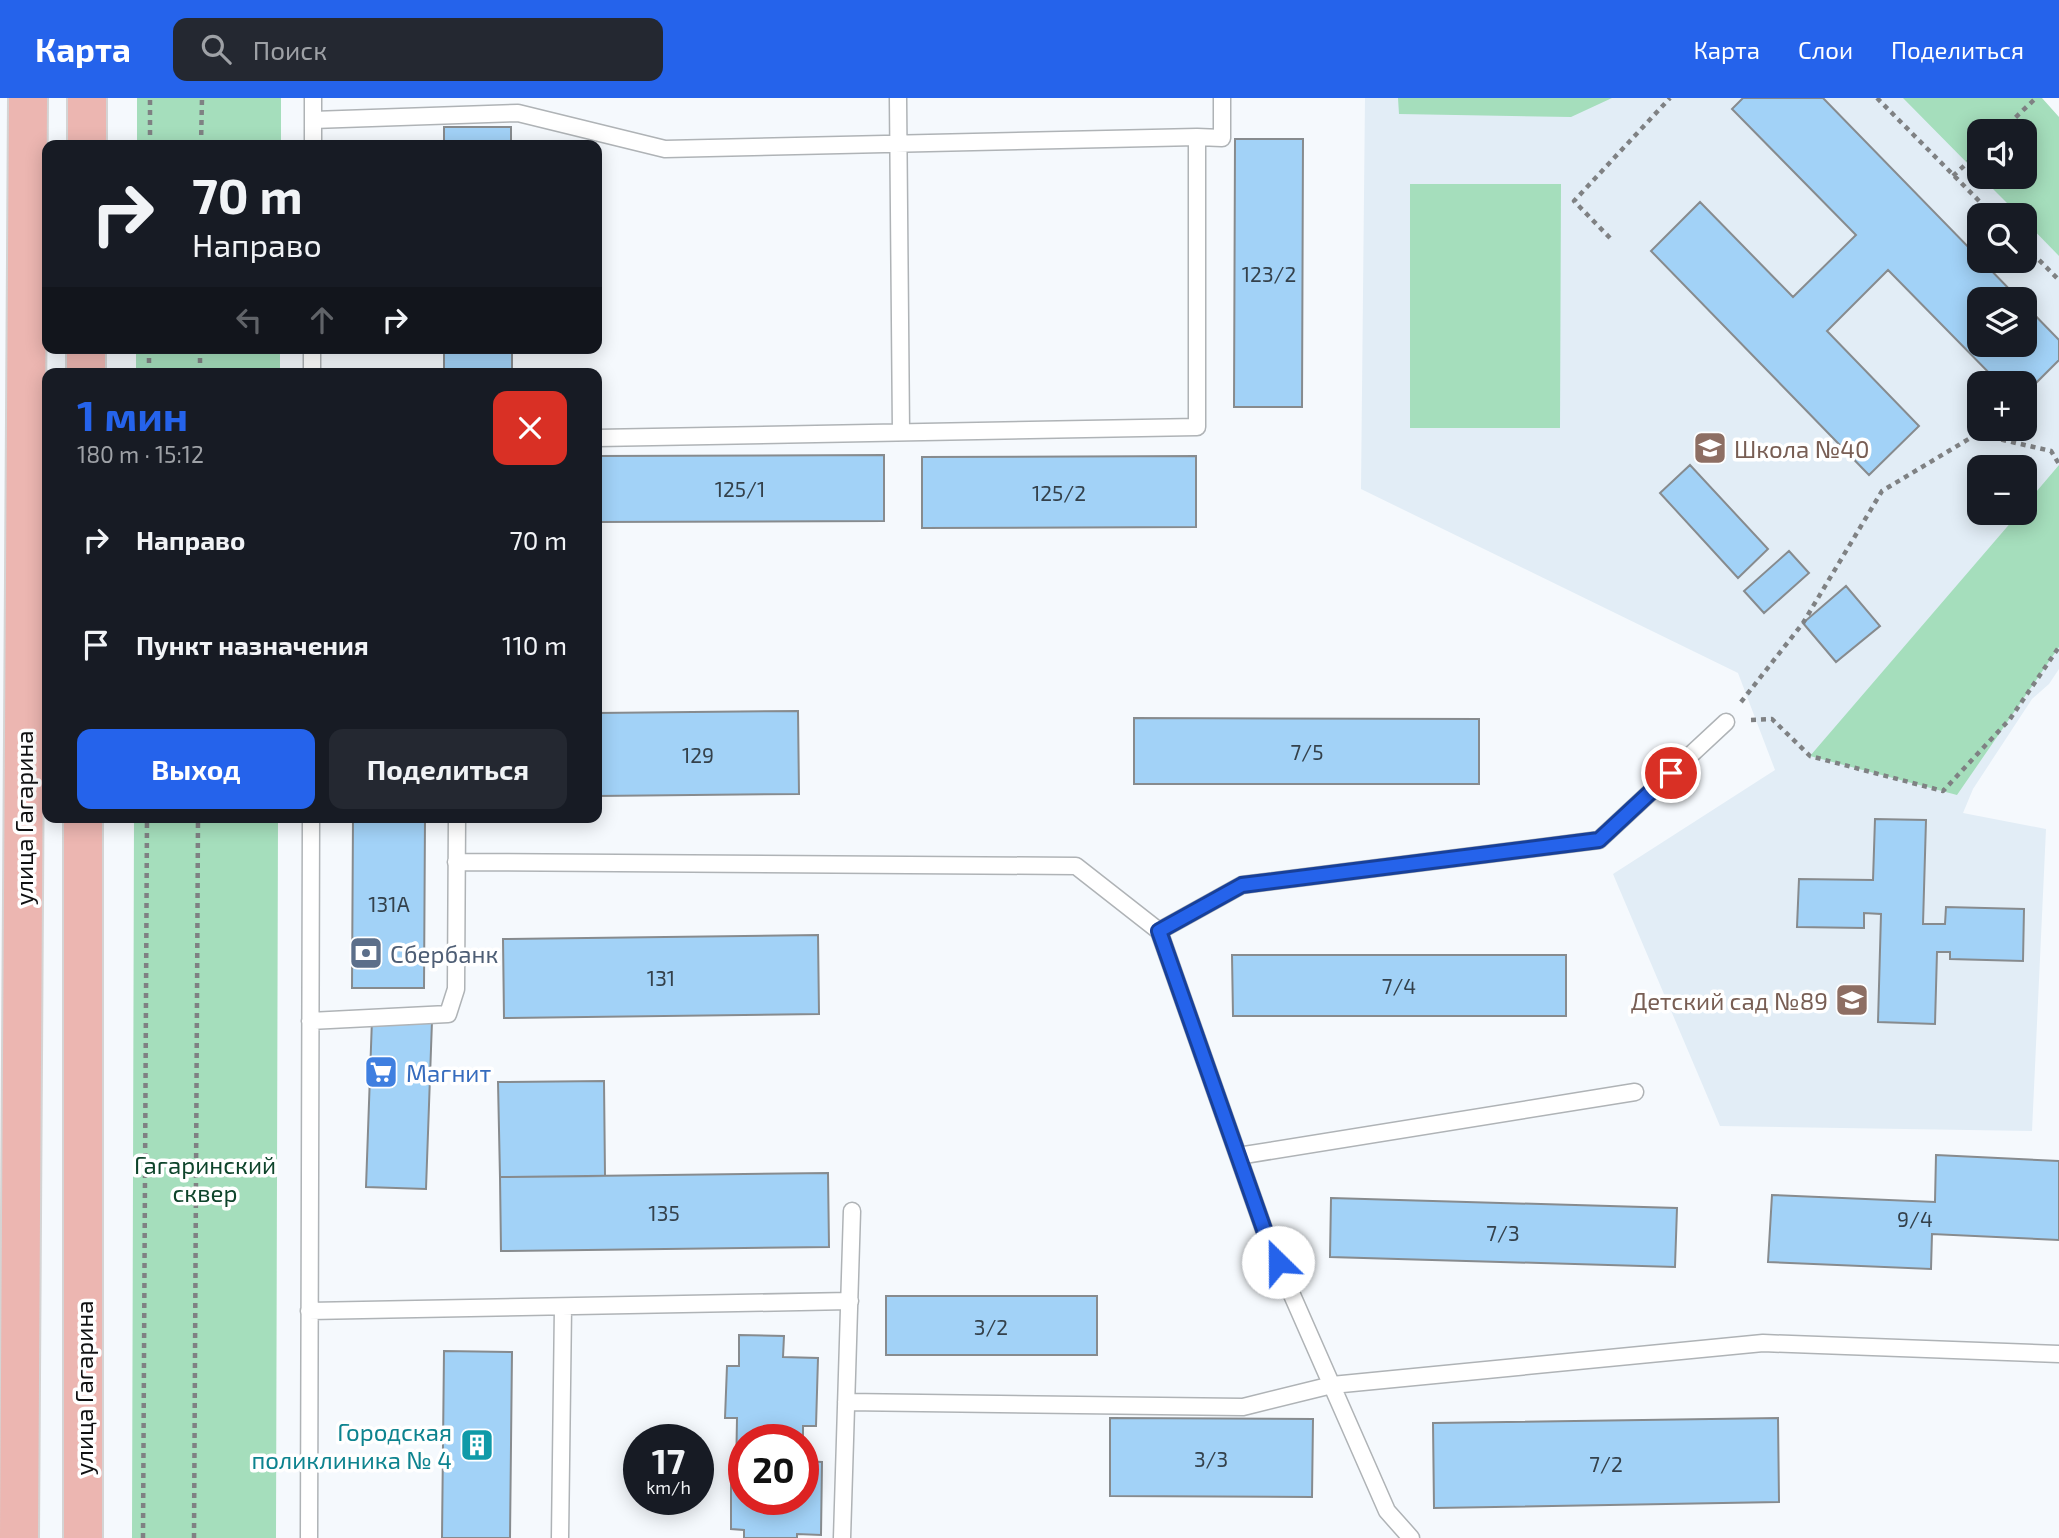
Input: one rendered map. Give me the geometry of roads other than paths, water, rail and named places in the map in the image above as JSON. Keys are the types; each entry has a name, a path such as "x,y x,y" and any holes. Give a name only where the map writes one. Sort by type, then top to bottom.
{"main road":[{"name":"улица Гагарина","path":"19,1538 28,98"},
{"path":"87,140 88,98"},
{"name":"улица Гагарина","path":"83,823 83,1538"}],"lane":[{"path":"313,98 313,140"},
{"path":"898,98 901,432"},
{"path":"313,120 518,113 665,149 1222,138 1222,98"},
{"path":"602,438 1196,427 1197,137"},
{"path":"1159,931 1242,885 1599,840 1726,722"},
{"path":"309,1538 311,823"},
{"path":"310,1021 448,1014 456,989 457,823"},
{"path":"456,862 1076,866 1159,931 1267,1238 1387,1511 1411,1538"},
{"path":"1238,1156 1635,1092"},
{"path":"842,1538 852,1210"},
{"path":"309,1311 850,1301"},
{"path":"559,1538 563,1307"},
{"path":"846,1402 1242,1407 1332,1385 1763,1343 2059,1354"}],"place":[{"name":"Школа №40","path":"1710,448"},
{"name":"Сбербанк","path":"366,953"},
{"name":"Детский сад №89","path":"1852,1000"},
{"name":"Магнит","path":"381,1072"},
{"name":"Городская поликлиника № 4","path":"477,1445"}],"park label":[{"name":"Гагаринский сквер","path":"205,1178"}]}
